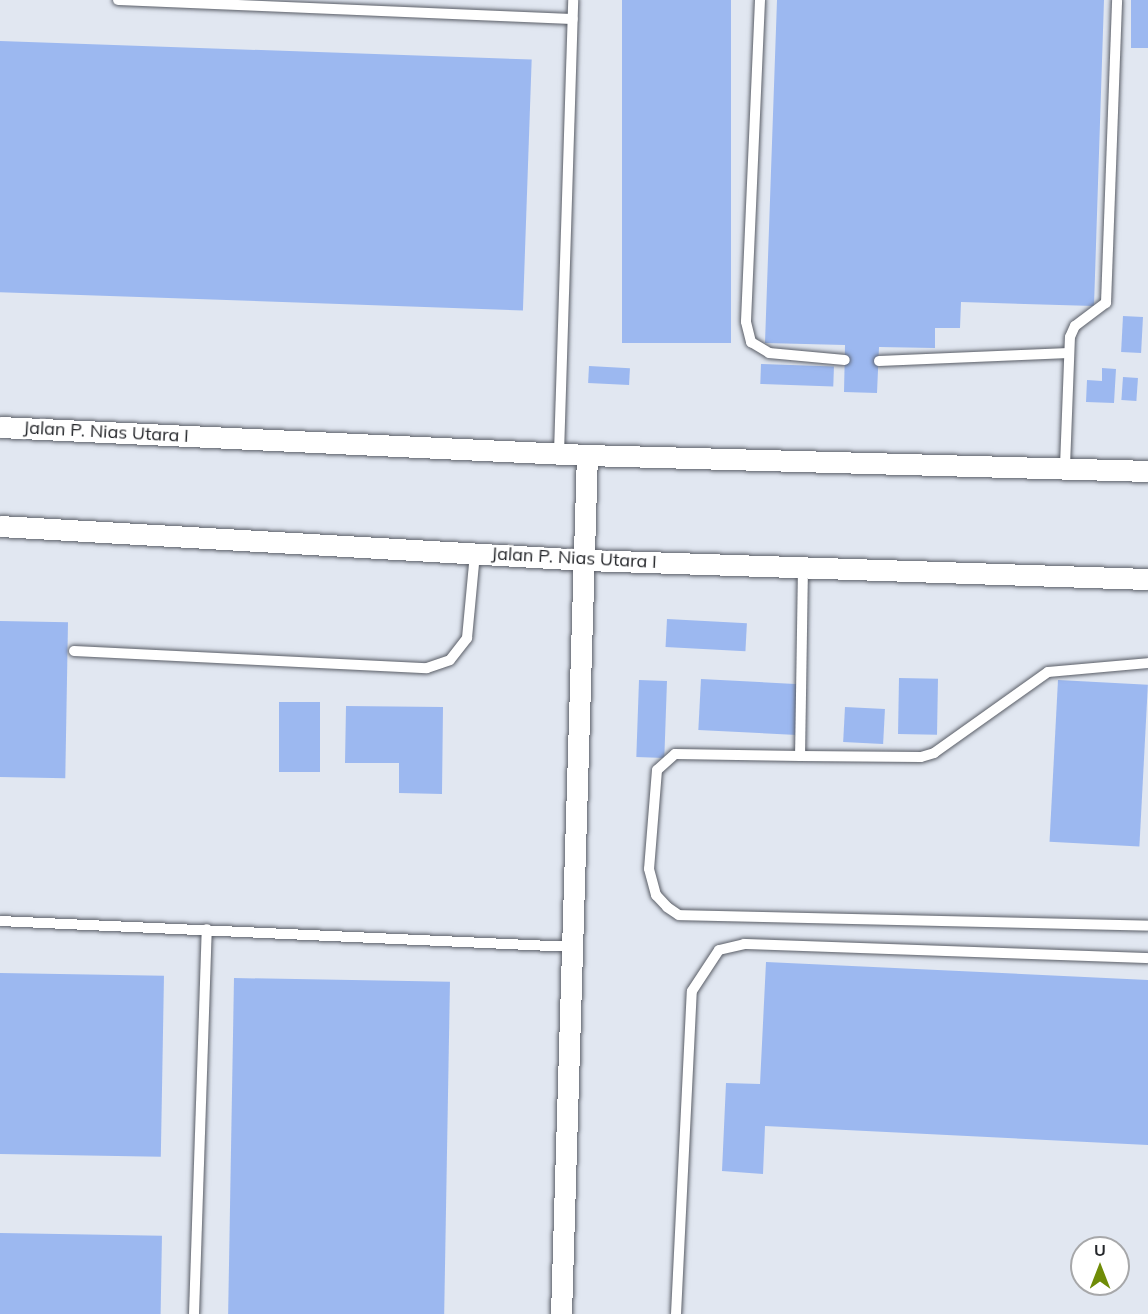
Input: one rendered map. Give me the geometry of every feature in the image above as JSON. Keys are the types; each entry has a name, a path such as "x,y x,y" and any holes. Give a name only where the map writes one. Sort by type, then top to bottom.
{"street":[{"name":"Jalan P. Nias Utara I","path":"0,427 587,455 1065,466 1148,471"},
{"path":"561,1314 586,560 587,455"},
{"name":"Jalan P. Nias Utara I","path":"0,526 586,560 1148,579"}],"lane":[{"path":"118,0 573,19"},
{"path":"559,453 573,0"},
{"path":"760,0 746,322 750,342 768,353 845,360"},
{"path":"1065,466 1069,353 1075,326 1106,303 1117,0"},
{"path":"879,361 1069,353"},
{"path":"74,651 427,668 450,660 467,638 475,553"},
{"path":"800,756 803,567"},
{"path":"1148,663 1048,672 934,753 921,757 675,754 657,770 650,869 656,895 667,907 679,915 1148,926"},
{"path":"0,921 574,947"},
{"path":"194,1314 207,929"},
{"path":"676,1314 692,991 719,950 744,944 1148,958"}],"building":[{"path":"622,0 731,0 731,343 622,343"},
{"path":"777,0 1104,0 1094,306 961,302 960,328 935,328 935,348 879,347 877,393 844,392 845,345 765,343"},
{"path":"1131,0 1148,0 1148,48 1131,48"},
{"path":"0,41 532,60 523,310 0,292"},
{"path":"1123,316 1143,317 1141,353 1121,352"},
{"path":"761,364 834,367 833,387 760,384"},
{"path":"589,366 630,368 629,385 588,383"},
{"path":"1102,368 1116,369 1114,403 1086,402 1087,380 1102,381"},
{"path":"1123,377 1138,378 1136,401 1121,400"},
{"path":"667,619 747,623 745,651 666,647"},
{"path":"0,621 68,622 65,778 0,777"},
{"path":"899,678 938,679 937,735 898,734"},
{"path":"701,679 800,684 797,735 698,730"},
{"path":"639,680 667,681 664,758 636,757"},
{"path":"1058,680 1148,685 1139,846 1050,842"},
{"path":"279,702 320,702 320,772 279,772"},
{"path":"346,706 443,707 442,794 399,793 399,763 345,763"},
{"path":"845,707 885,709 883,744 843,742"},
{"path":"766,962 1148,980 1148,1145 765,1126 763,1174 722,1171 726,1083 760,1084"},
{"path":"0,973 164,976 161,1157 0,1154"},
{"path":"234,978 450,982 444,1314 228,1314"},
{"path":"0,1233 162,1236 161,1314 0,1314"}]}
